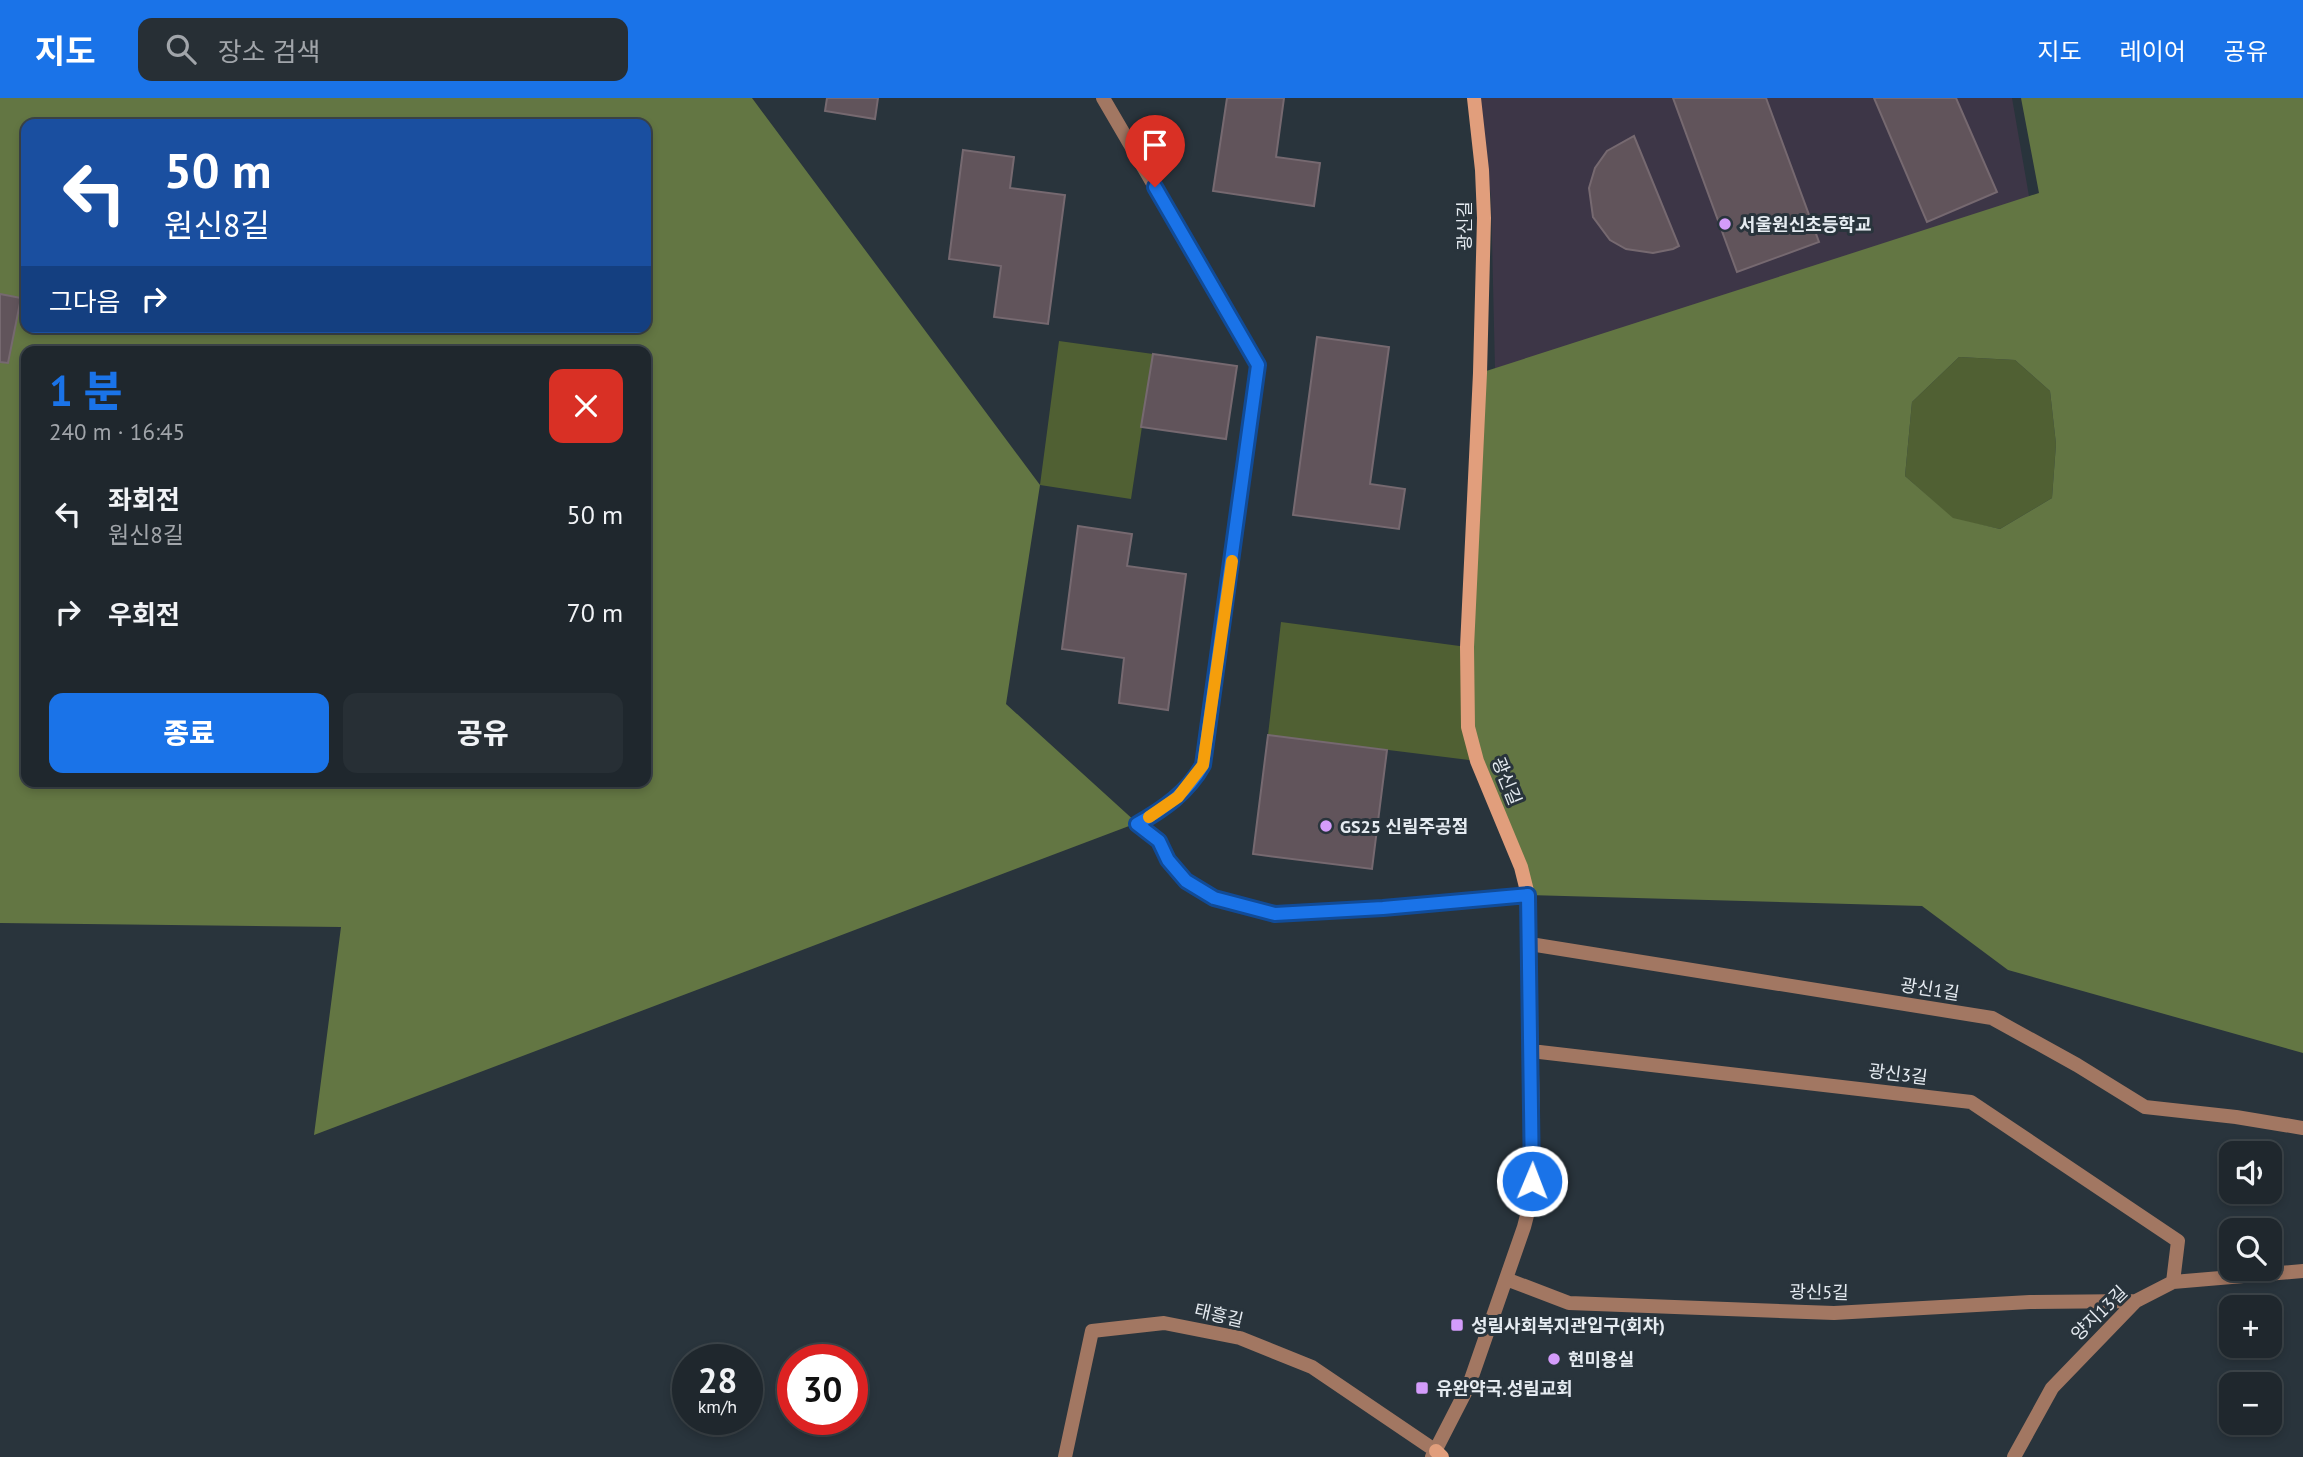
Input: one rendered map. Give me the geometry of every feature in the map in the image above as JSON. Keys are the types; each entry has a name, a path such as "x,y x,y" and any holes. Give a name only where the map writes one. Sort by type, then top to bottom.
{"street":[{"path":"1103,98 1258,365 1203,765 1178,797 1137,824 1159,841 1168,860 1186,881 1214,898 1275,914 1383,908 1528,895"},
{"name":"광신길","path":"1437,1455 1469,1385 1524,1227 1532,1196 1528,895 1521,867 1477,761 1468,727 1467,647 1480,373 1484,218 1474,98"},
{"name":"광신1길","path":"1530,944 1992,1018 2077,1065 2145,1107 2303,1128"},
{"name":"광신3길","path":"1531,1051 1971,1102 2178,1241 2173,1282"},
{"name":"양지13길","path":"2014,1457 2052,1388 2136,1301 2173,1282 2303,1270"},
{"name":"광신5길","path":"1506,1279 1569,1303 1834,1313 2030,1302 2136,1301"},
{"name":"태흥길","path":"1065,1457 1092,1331 1164,1323 1240,1338 1312,1367 1437,1455"}],"shaded area":[{"name":"서울원신초등학교","path":"1478,98 2012,98 2030,202 1495,369 1491,197"}],"green space":[{"path":"0,98 752,98 1040,485 1006,704 1137,823 314,1135 341,927 0,923"},
{"path":"2021,98 2303,98 2303,1053 2008,970 1922,906 1528,895 1468,727 1480,373 2039,193","holes":["1959,357 2015,360 2050,391 2056,444 2052,498 2000,529 1953,518 1905,476 1912,402"]},
{"path":"1059,341 1153,354 1131,499 1040,485"},
{"path":"1959,357 2015,360 2050,391 2056,444 2052,498 2000,529 1953,519 1905,476 1912,402"},
{"path":"1281,622 1467,647 1477,761 1268,735"}],"building":[{"path":"827,98 878,98 875,119 825,111"},
{"path":"1227,98 1284,98 1276,157 1320,163 1314,206 1213,191"},
{"path":"1673,98 1766,98 1819,242 1737,272"},
{"path":"1874,98 1956,98 1997,192 1927,222"},
{"path":"1634,136 1679,246 1673,249 1653,253 1626,249 1610,240 1593,217 1589,188 1595,168 1607,151"},
{"path":"963,150 1014,157 1010,188 1065,195 1048,324 994,317 1001,266 949,259"},
{"path":"0,294 21,298 8,363 0,362"},
{"path":"1317,337 1389,347 1370,484 1405,489 1399,529 1293,515"},
{"path":"1153,354 1237,366 1226,439 1141,427"},
{"path":"1078,526 1132,534 1127,566 1186,574 1168,710 1119,703 1124,658 1062,649"},
{"path":"1268,735 1387,750 1372,869 1253,854"}],"slow traffic":[{"path":"1149,817 1178,797 1203,765 1232,561"}],"place":[{"name":"서울원신초등학교","path":"1725,224"},
{"name":"GS25 신림주공점","path":"1326,826"},
{"name":"성림사회복지관입구(회차)","path":"1457,1325"},
{"name":"현미용실","path":"1554,1359"},
{"name":"유완약국.성림교회","path":"1422,1388"}],"route":[{"path":"1155,187 1258,365 1205,758 1194,779 1178,797 1137,824 1159,841 1168,860 1186,881 1214,898 1275,914 1383,908 1528,895 1532,1181"}]}
